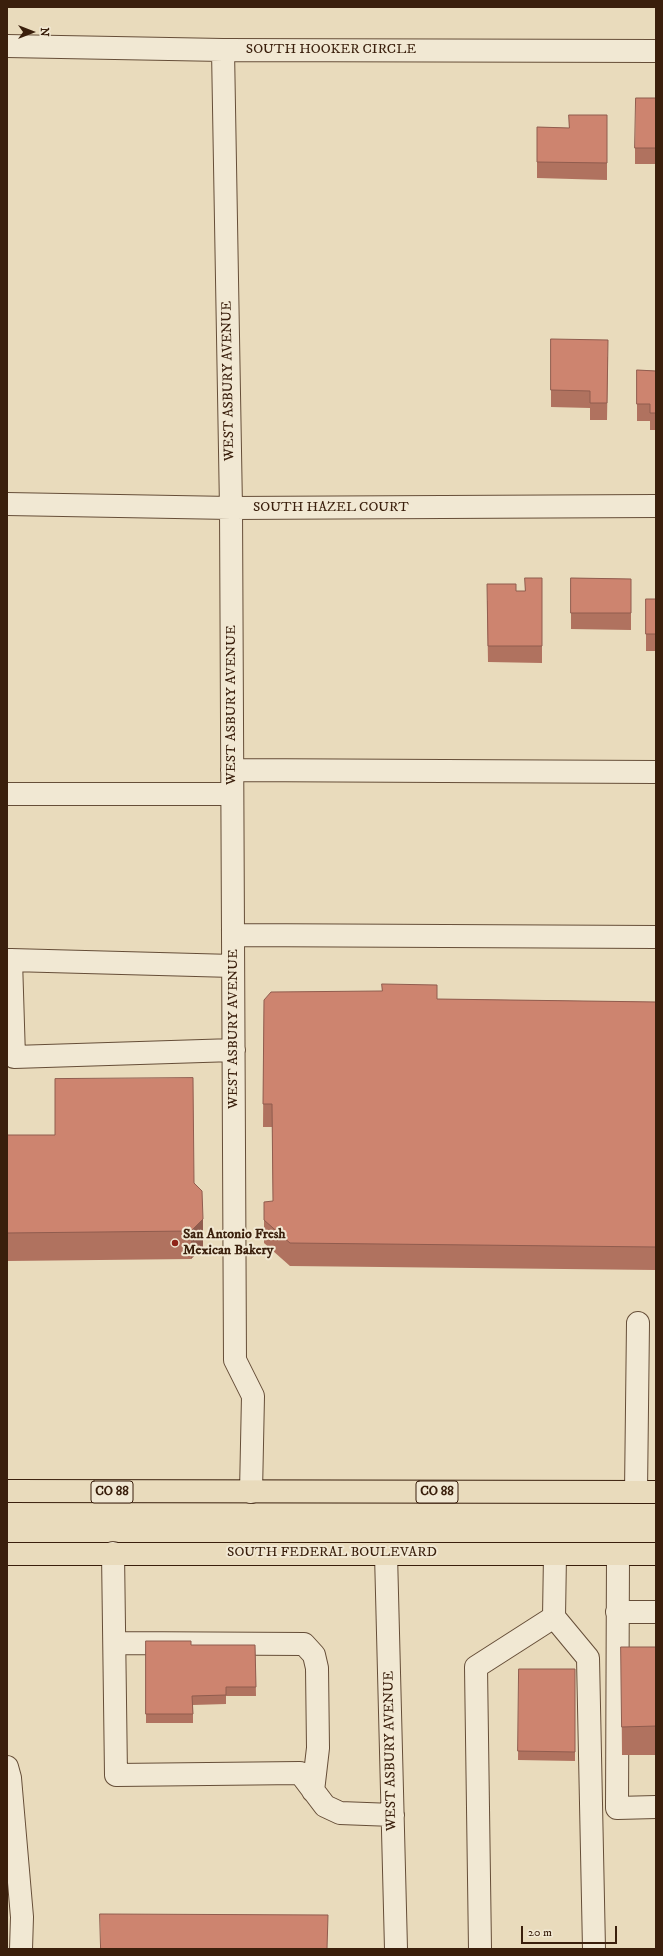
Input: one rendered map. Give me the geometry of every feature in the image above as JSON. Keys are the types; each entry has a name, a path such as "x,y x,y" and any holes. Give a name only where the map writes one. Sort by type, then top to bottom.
{"main road":[{"name":"CO 88","path":"7,1491 646,1492"},
{"name":"SOUTH FEDERAL BOULEVARD","path":"7,1554 656,1554"}],"street":[{"name":"SOUTH HOOKER CIRCLE","path":"7,46 223,50 656,50"},
{"name":"WEST ASBURY AVENUE","path":"223,50 231,508 236,1360 252,1396 252,1492"},
{"name":"SOUTH HAZEL COURT","path":"7,504 231,508 656,506"},
{"path":"232,770 656,772"},
{"path":"7,794 232,794"},
{"path":"233,935 656,937"},
{"path":"233,966 9,960 14,1057 234,1050"},
{"path":"638,1323 646,1492"},
{"path":"113,1553 116,1775 300,1774 325,1806 340,1813 393,1815"},
{"name":"WEST ASBURY AVENUE","path":"386,1554 396,1949"},
{"path":"555,1554 554,1617 588,1658 594,1949"},
{"path":"618,1554 618,1808 656,1807"},
{"path":"618,1612 656,1612"},
{"path":"480,1949 476,1667 554,1617"},
{"path":"115,1643 304,1644 314,1655 317,1668 318,1748 313,1791"},
{"path":"7,1767 10,1778 21,1910 21,1949"}],"building":[{"path":"636,98 656,98 656,148 635,148"},
{"path":"569,115 607,115 607,163 537,162 537,127 569,128"},
{"path":"551,339 608,340 607,403 590,403 590,391 551,390"},
{"path":"637,370 656,371 656,413 650,413 650,404 637,404"},
{"path":"525,578 542,578 542,646 488,646 487,584 516,584 516,591 525,591"},
{"path":"571,578 631,579 631,613 571,613"},
{"path":"646,599 656,599 656,634 646,634"},
{"path":"382,984 437,985 437,999 656,1002 656,1247 290,1243 264,1220 264,1202 273,1201 272,1104 263,1104 264,1000 271,992 382,991"},
{"path":"193,1078 194,1183 202,1191 203,1219 191,1231 7,1233 7,1135 55,1135 55,1079"},
{"path":"146,1641 191,1641 191,1645 255,1645 256,1687 226,1687 226,1695 192,1696 193,1714 146,1714"},
{"path":"621,1647 656,1647 656,1726 622,1727"},
{"path":"519,1669 575,1669 575,1752 518,1751"},
{"path":"100,1914 328,1915 327,1949 101,1949"}],"place":[{"name":"San Antonio Fresh Mexican Bakery","path":"175,1243"}]}
